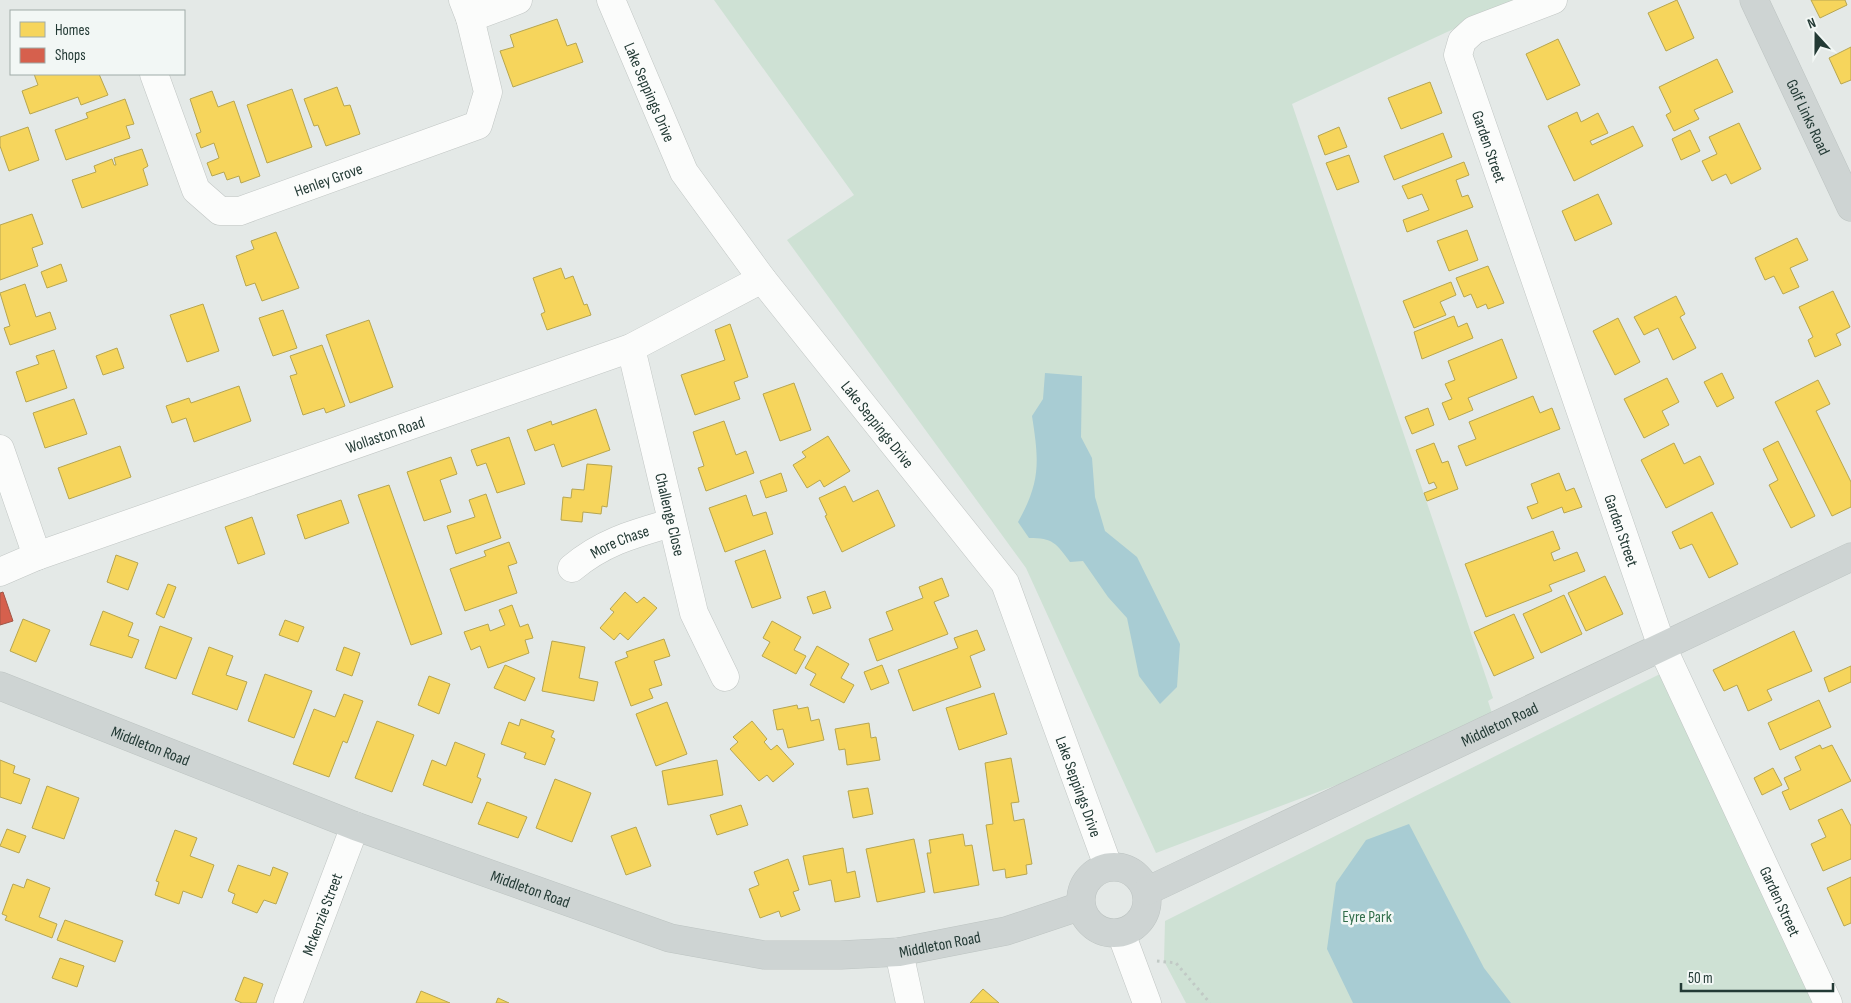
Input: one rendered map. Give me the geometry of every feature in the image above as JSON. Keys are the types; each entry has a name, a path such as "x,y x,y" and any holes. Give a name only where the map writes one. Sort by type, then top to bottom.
{"main road":[{"name":"Golf Links Road","path":"1754,0 1851,207"},
{"name":"Middleton Road","path":"1147,891 1851,557"},
{"name":"Middleton Road","path":"0,686 355,826 670,938 764,956 899,952 1006,930 1081,906"},
{"path":"1108,866 1120,866 1132,871 1141,879 1147,891 1148,904 1143,917 1134,927 1121,933 1108,933 1095,928 1086,918 1081,906 1081,893 1086,881 1095,871 1108,866"}],"street":[{"name":"Henley Grove","path":"154,75 196,190 220,211 240,211 478,125 488,92 466,9 518,0"},
{"name":"Lake Seppings Drive","path":"611,0 684,172 762,279 1005,583 1108,866"},
{"name":"Garden Street","path":"1553,0 1474,30 1462,41 1458,56 1662,646 1828,1003"},
{"name":"Wollaston Road","path":"0,572 37,556 631,348 762,279"},
{"name":"Challenge Close","path":"631,348 671,523 694,613 725,676"},
{"path":"0,449 37,556"},
{"name":"More Chase","path":"572,568 590,552 626,536 671,523"},
{"name":"Mckenzie Street","path":"288,1003 355,826"},
{"path":"1121,933 1148,1003"},
{"path":"899,952 910,1003"}],"path":[{"path":"1132,958 1176,963 1210,1003"}],"green space":[{"path":"714,0 1516,0 1292,104 1493,698 1488,701 1496,725 1156,853 1026,568 787,240 854,195"},
{"name":"Eyre Park","path":"1664,672 1819,1003 1186,1003 1164,961 1165,921"}],"water":[{"path":"1045,373 1082,376 1081,437 1092,458 1095,497 1105,531 1137,557 1180,644 1177,687 1160,704 1139,676 1127,618 1108,597 1083,561 1070,562 1053,543 1044,539 1029,538 1018,522 1031,494 1036,471 1037,459 1032,416 1043,399"},
{"path":"1409,824 1484,968 1511,1003 1353,1003 1327,949 1336,883 1366,840"}],"building: Homes":[{"path":"1677,0 1694,38 1666,51 1648,13"},
{"path":"1811,0 1845,0 1847,5 1820,18"},
{"path":"557,19 567,46 576,43 583,62 513,87 500,51 514,47 510,35"},
{"path":"1558,39 1580,85 1547,100 1526,54"},
{"path":"1851,47 1851,80 1841,84 1829,58"},
{"path":"1717,59 1733,92 1694,110 1699,119 1674,131 1666,115 1671,112 1659,87"},
{"path":"34,75 99,75 108,95 81,105 78,97 30,114 22,91 38,85"},
{"path":"1430,82 1442,113 1401,129 1388,98"},
{"path":"337,87 344,106 350,105 360,134 326,146 318,125 314,126 304,99"},
{"path":"292,89 312,147 267,163 247,105"},
{"path":"212,91 218,107 234,101 260,176 241,183 239,176 227,180 224,172 212,176 207,163 219,158 214,143 201,148 196,134 201,132 190,99"},
{"path":"125,99 134,124 126,126 130,138 66,160 55,130 88,118 86,113"},
{"path":"1577,112 1581,122 1598,113 1608,133 1590,141 1592,145 1633,126 1643,146 1574,181 1548,126"},
{"path":"1739,123 1761,169 1731,184 1726,174 1712,181 1702,161 1717,154 1709,137"},
{"path":"28,127 39,160 9,171 0,146 0,137"},
{"path":"1339,127 1347,147 1325,155 1318,136"},
{"path":"1690,130 1700,151 1681,160 1672,139"},
{"path":"1443,133 1452,157 1394,180 1384,156"},
{"path":"142,149 148,166 143,169 148,185 82,208 72,180 96,172 94,166 112,159 114,165 116,165 114,158"},
{"path":"1349,155 1359,182 1337,190 1326,163"},
{"path":"1464,162 1469,175 1456,180 1462,197 1468,195 1473,207 1407,232 1403,220 1429,210 1422,194 1408,199 1402,186"},
{"path":"1598,194 1612,224 1575,241 1562,211"},
{"path":"32,214 43,244 32,248 38,266 0,280 0,225"},
{"path":"1467,230 1478,260 1449,271 1437,241"},
{"path":"276,232 299,288 262,301 255,283 246,286 236,256 254,249 251,241"},
{"path":"1797,238 1808,260 1790,268 1799,287 1783,294 1774,276 1765,280 1755,258"},
{"path":"61,264 67,281 47,288 41,272"},
{"path":"1488,266 1504,303 1488,309 1486,304 1477,308 1471,294 1464,297 1456,278"},
{"path":"561,268 565,279 573,276 584,305 587,304 591,315 547,330 541,314 545,312 533,278"},
{"path":"1451,282 1456,295 1440,302 1446,315 1414,328 1403,301"},
{"path":"25,284 36,317 50,312 56,329 10,345 4,328 10,326 0,293"},
{"path":"1833,291 1850,327 1836,334 1841,345 1815,357 1808,340 1813,337 1799,307"},
{"path":"1676,296 1685,314 1680,317 1696,348 1673,360 1658,328 1644,335 1634,317"},
{"path":"203,304 219,351 187,362 170,315"},
{"path":"283,310 297,348 273,356 259,318"},
{"path":"1454,316 1458,327 1467,323 1473,338 1422,359 1414,332"},
{"path":"1618,318 1640,362 1615,375 1593,331"},
{"path":"369,320 393,387 350,403 326,335"},
{"path":"730,324 748,377 734,382 740,399 695,415 681,375 725,360 715,330"},
{"path":"1502,339 1517,378 1468,398 1473,410 1449,420 1442,403 1452,399 1445,384 1455,380 1448,361"},
{"path":"322,345 345,406 326,413 324,408 303,415 290,376 297,374 290,356"},
{"path":"117,348 124,368 103,375 96,356"},
{"path":"54,350 67,388 26,402 16,372 39,364 36,356"},
{"path":"1722,373 1734,398 1717,407 1704,382"},
{"path":"1667,378 1679,402 1662,411 1669,425 1644,438 1624,399"},
{"path":"1818,380 1830,404 1816,411 1851,482 1851,507 1832,516 1775,402"},
{"path":"794,383 811,430 780,441 763,394"},
{"path":"239,386 251,421 194,442 186,418 172,423 166,406 189,398 191,403"},
{"path":"1533,396 1540,413 1552,408 1560,429 1466,466 1458,446 1476,439 1469,422"},
{"path":"74,399 87,434 45,448 33,413"},
{"path":"1428,408 1434,425 1412,434 1405,417"},
{"path":"596,409 610,450 562,467 554,444 535,451 527,430 551,421 552,425"},
{"path":"724,421 736,455 746,451 754,473 706,491 698,468 704,466 693,432"},
{"path":"828,436 850,471 824,487 820,480 807,488 793,465 806,457 802,452"},
{"path":"509,437 525,484 497,493 486,463 477,466 471,450"},
{"path":"1778,441 1815,516 1791,528 1769,485 1778,480 1763,449"},
{"path":"1434,443 1442,463 1448,461 1458,489 1427,501 1424,493 1437,488 1434,482 1429,484 1416,450"},
{"path":"1674,443 1684,464 1700,456 1714,484 1666,508 1641,460"},
{"path":"120,446 131,477 69,499 58,468"},
{"path":"451,457 457,474 440,480 451,512 424,521 407,472"},
{"path":"587,464 612,466 607,507 602,506 601,514 583,512 582,522 561,520 563,497 571,498 572,489 584,490"},
{"path":"781,473 787,491 766,498 760,481"},
{"path":"1559,473 1566,491 1574,488 1582,507 1564,513 1562,507 1532,519 1527,507 1538,503 1531,484"},
{"path":"389,485 442,634 411,645 358,495"},
{"path":"845,486 853,502 878,490 895,526 842,552 825,516 827,515 819,498"},
{"path":"486,494 501,538 456,554 447,526 475,517 469,500"},
{"path":"746,495 753,516 766,512 773,534 725,552 709,508"},
{"path":"341,500 349,523 305,539 297,515"},
{"path":"1712,512 1738,564 1709,578 1692,544 1680,549 1672,532"},
{"path":"252,517 265,554 238,564 225,527"},
{"path":"1553,531 1560,549 1551,553 1554,561 1577,552 1585,571 1549,585 1552,591 1486,617 1465,564"},
{"path":"509,542 517,563 508,566 517,593 465,611 450,569 486,556 484,551"},
{"path":"765,550 781,598 752,608 735,561"},
{"path":"116,555 138,563 128,590 107,582"},
{"path":"1605,576 1623,614 1586,631 1568,593"},
{"path":"942,578 949,596 934,602 948,634 877,661 869,639 893,630 886,612 923,598 919,587"},
{"path":"168,584 176,587 164,618 156,614"},
{"path":"825,591 831,608 813,614 807,597"},
{"path":"625,592 637,603 644,597 657,608 628,640 620,633 614,640 600,628 614,612 610,609"},
{"path":"1564,595 1582,634 1541,653 1523,614"},
{"path":"512,605 520,627 528,624 533,638 525,640 529,653 488,668 480,646 471,650 464,632 488,624 490,631 505,625 499,610"},
{"path":"103,611 133,623 128,636 139,640 132,658 90,645"},
{"path":"1514,614 1534,658 1494,676 1474,632"},
{"path":"23,619 50,630 36,662 10,651"},
{"path":"285,620 304,627 298,642 279,635"},
{"path":"772,621 801,637 794,650 806,656 796,674 762,656 770,642 763,638"},
{"path":"160,626 192,638 176,679 145,668"},
{"path":"977,630 985,650 970,656 981,687 913,711 898,670 958,648 954,638"},
{"path":"1794,631 1812,671 1767,690 1772,700 1748,711 1737,685 1724,691 1713,670"},
{"path":"664,639 670,656 654,661 662,685 649,689 653,698 631,706 615,662 628,657 626,652"},
{"path":"552,641 585,647 579,678 598,682 594,701 542,691"},
{"path":"817,646 849,664 841,678 854,685 844,703 810,685 816,674 805,668"},
{"path":"209,647 233,656 226,675 247,682 237,710 192,694"},
{"path":"344,647 360,653 352,676 336,670"},
{"path":"505,665 535,678 525,701 494,688"},
{"path":"882,665 889,683 871,690 864,672"},
{"path":"1851,666 1851,682 1829,692 1824,678"},
{"path":"265,674 312,691 294,738 248,721"},
{"path":"429,676 450,684 439,714 418,705"},
{"path":"994,693 1007,734 959,750 946,708"},
{"path":"344,694 363,701 347,743 343,741 329,777 293,764 314,709 335,717"},
{"path":"1819,700 1831,727 1780,750 1768,723"},
{"path":"667,702 687,754 656,766 636,714"},
{"path":"797,705 798,709 808,707 811,721 819,719 824,740 788,748 783,729 777,730 773,710"},
{"path":"521,719 554,731 551,737 555,739 545,765 524,758 526,753 501,744 509,722 519,726"},
{"path":"377,721 414,735 392,792 355,778"},
{"path":"752,721 767,739 764,742 771,750 777,745 794,764 773,782 767,775 759,781 730,749 738,742 733,737"},
{"path":"869,723 871,738 876,737 880,760 847,765 845,749 839,750 835,729"},
{"path":"455,742 485,754 477,777 481,779 472,803 423,785 432,760 446,766"},
{"path":"1820,745 1822,749 1832,745 1851,781 1790,810 1782,792 1789,789 1784,778 1801,770 1795,757"},
{"path":"1011,758 1019,802 1011,803 1014,821 1024,819 1032,864 1026,865 1027,874 1006,878 1005,869 993,871 986,825 993,824 985,763"},
{"path":"0,760 15,766 13,773 30,779 21,804 0,797"},
{"path":"717,760 723,795 668,805 662,771"},
{"path":"1773,768 1782,785 1762,795 1754,778"},
{"path":"555,779 591,793 572,842 536,828"},
{"path":"47,786 79,798 64,839 32,828"},
{"path":"868,788 873,814 853,818 848,791"},
{"path":"487,802 527,817 518,838 478,824"},
{"path":"741,805 748,825 717,835 710,815"},
{"path":"1842,809 1851,826 1851,859 1823,871 1811,844 1826,837 1818,820"},
{"path":"636,827 651,866 626,875 611,836"},
{"path":"7,829 26,836 19,853 0,846"},
{"path":"175,830 197,838 190,856 214,865 202,898 183,891 179,904 155,895 159,882 156,881"},
{"path":"963,834 965,846 972,845 979,885 934,893 927,853 931,853 929,840"},
{"path":"914,839 925,892 877,902 866,849"},
{"path":"843,848 847,873 855,871 860,897 835,902 831,880 809,885 803,856"},
{"path":"788,859 799,890 793,892 800,910 781,917 779,911 760,918 749,889 759,885 754,872"},
{"path":"238,865 270,876 273,867 288,873 276,904 264,900 257,913 232,903 235,894 228,891"},
{"path":"1851,877 1851,923 1844,926 1827,888"},
{"path":"27,879 50,888 39,917 57,924 52,938 5,920 7,916 2,914 13,884 24,888"},
{"path":"65,920 123,941 115,962 57,940"},
{"path":"60,958 84,966 77,987 52,978"},
{"path":"244,977 263,984 256,1003 242,1003 235,1000"},
{"path":"983,989 999,1003 970,1003"},
{"path":"421,991 450,1003 416,1003"},
{"path":"498,998 509,1003 496,1003"}],"building: Shops":[{"path":"3,592 13,621 0,625 0,593"}]}
